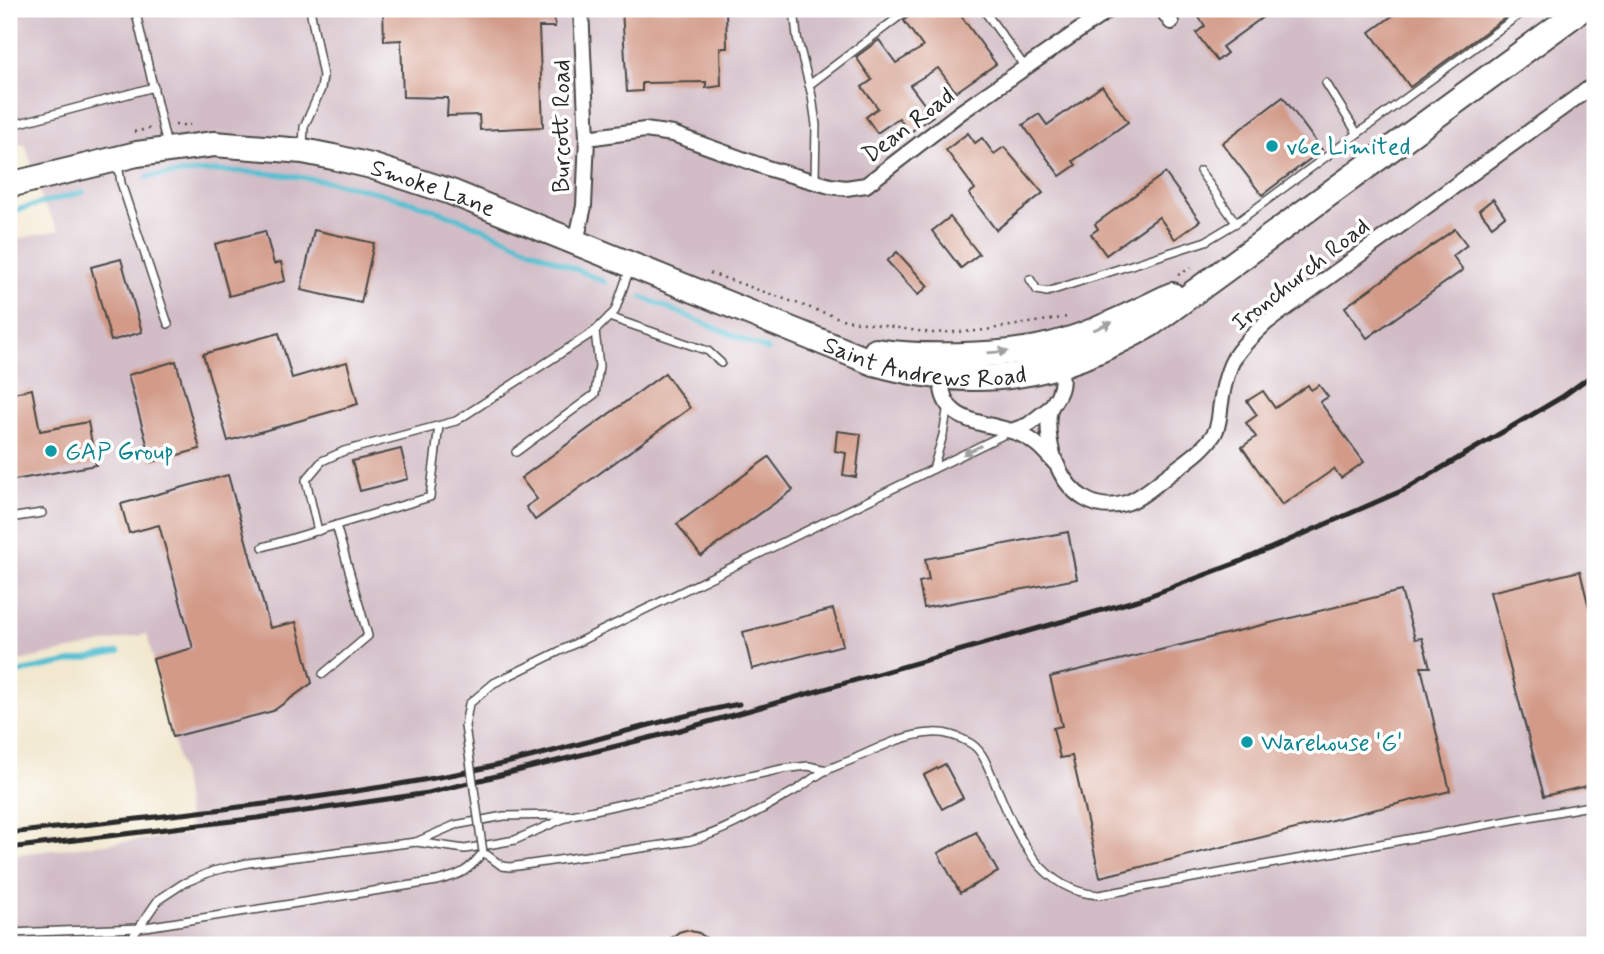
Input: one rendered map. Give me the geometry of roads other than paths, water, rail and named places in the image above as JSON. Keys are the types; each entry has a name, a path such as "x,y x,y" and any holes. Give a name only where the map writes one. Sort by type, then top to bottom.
{"highway":[{"name":"Saint Andrews Road","path":"836,345 874,363 907,371 972,378 1008,377 1059,367 1117,343 1224,271 1582,9"},
{"name":"Smoke Lane","path":"9,185 117,159 214,144 303,151 371,166 451,192 777,325 836,345"},
{"name":"Saint Andrews Road","path":"836,345 884,353 957,354 1038,348 1091,331 1224,271"}],"street":[{"name":"Burcott Road","path":"576,242 584,206 587,138 581,9"},
{"name":"Dean Road","path":"587,138 645,130 673,134 770,169 830,186 846,188 866,185 961,112 1110,9"},
{"path":"1162,9 1171,22"},
{"name":"Ironchurch Road","path":"1059,367 1061,387 1051,407 1050,433 1056,464 1067,485 1095,505 1127,503 1144,493 1210,441 1217,430 1229,365 1247,340 1267,322 1595,84"},
{"path":"1038,348 1052,355 1059,367"},
{"path":"957,354 946,363 941,375 948,403 971,422 1010,431 1034,442 1056,464"},
{"path":"1010,431 1028,425 1051,407"}],"lane":[{"path":"135,9 168,150"},
{"path":"303,151 304,127 323,76 310,9"},
{"path":"794,9 797,37 816,125 815,180"},
{"path":"809,85 909,9"},
{"path":"983,9 1026,68"},
{"path":"1030,279 1037,290 1047,292 1206,241 1236,223 1527,9"},
{"path":"1326,83 1357,132"},
{"path":"9,126 154,87"},
{"path":"117,159 121,183 168,324"},
{"path":"1200,171 1236,223"},
{"path":"318,531 306,480 322,461 344,451 456,421 595,331 615,311 631,264"},
{"path":"609,317 708,351 721,363"},
{"path":"516,453 595,394 599,366 595,331"},
{"path":"933,469 943,435 948,403"},
{"path":"263,547 430,497 439,426"},
{"path":"9,933 139,928 456,876 471,868 483,852 466,726 469,704 494,682 1010,431"},
{"path":"9,519 42,513"},
{"path":"323,674 368,636 336,526"},
{"path":"483,852 502,866 510,867 709,836 798,789 827,770 876,748 933,733 953,735 972,743 983,757 1017,836 1031,856 1048,874 1069,889 1085,894 1099,895 1595,805"},
{"path":"127,945 158,900 184,883 213,871 248,863 416,842 465,849 515,840 572,815 782,769 808,766 827,770"},
{"path":"416,842 455,825 504,816 572,815"}],"waterway":[{"path":"147,177 217,171 240,172 287,175 357,187 453,216 605,282"},
{"path":"9,212 83,192"},
{"path":"642,297 768,350"},
{"path":"9,674 119,652"}],"railway":[{"path":"9,848 257,818 428,793 673,732 1141,599 1239,562 1406,489 1562,397 1595,373"},
{"path":"9,833 233,808 400,784 492,767 703,711 739,704"}],"place":[{"name":"v6e Limited","path":"1272,146"},
{"name":"GAP Group","path":"51,451"},
{"name":"Warehouse 'G'","path":"1247,742"}]}
